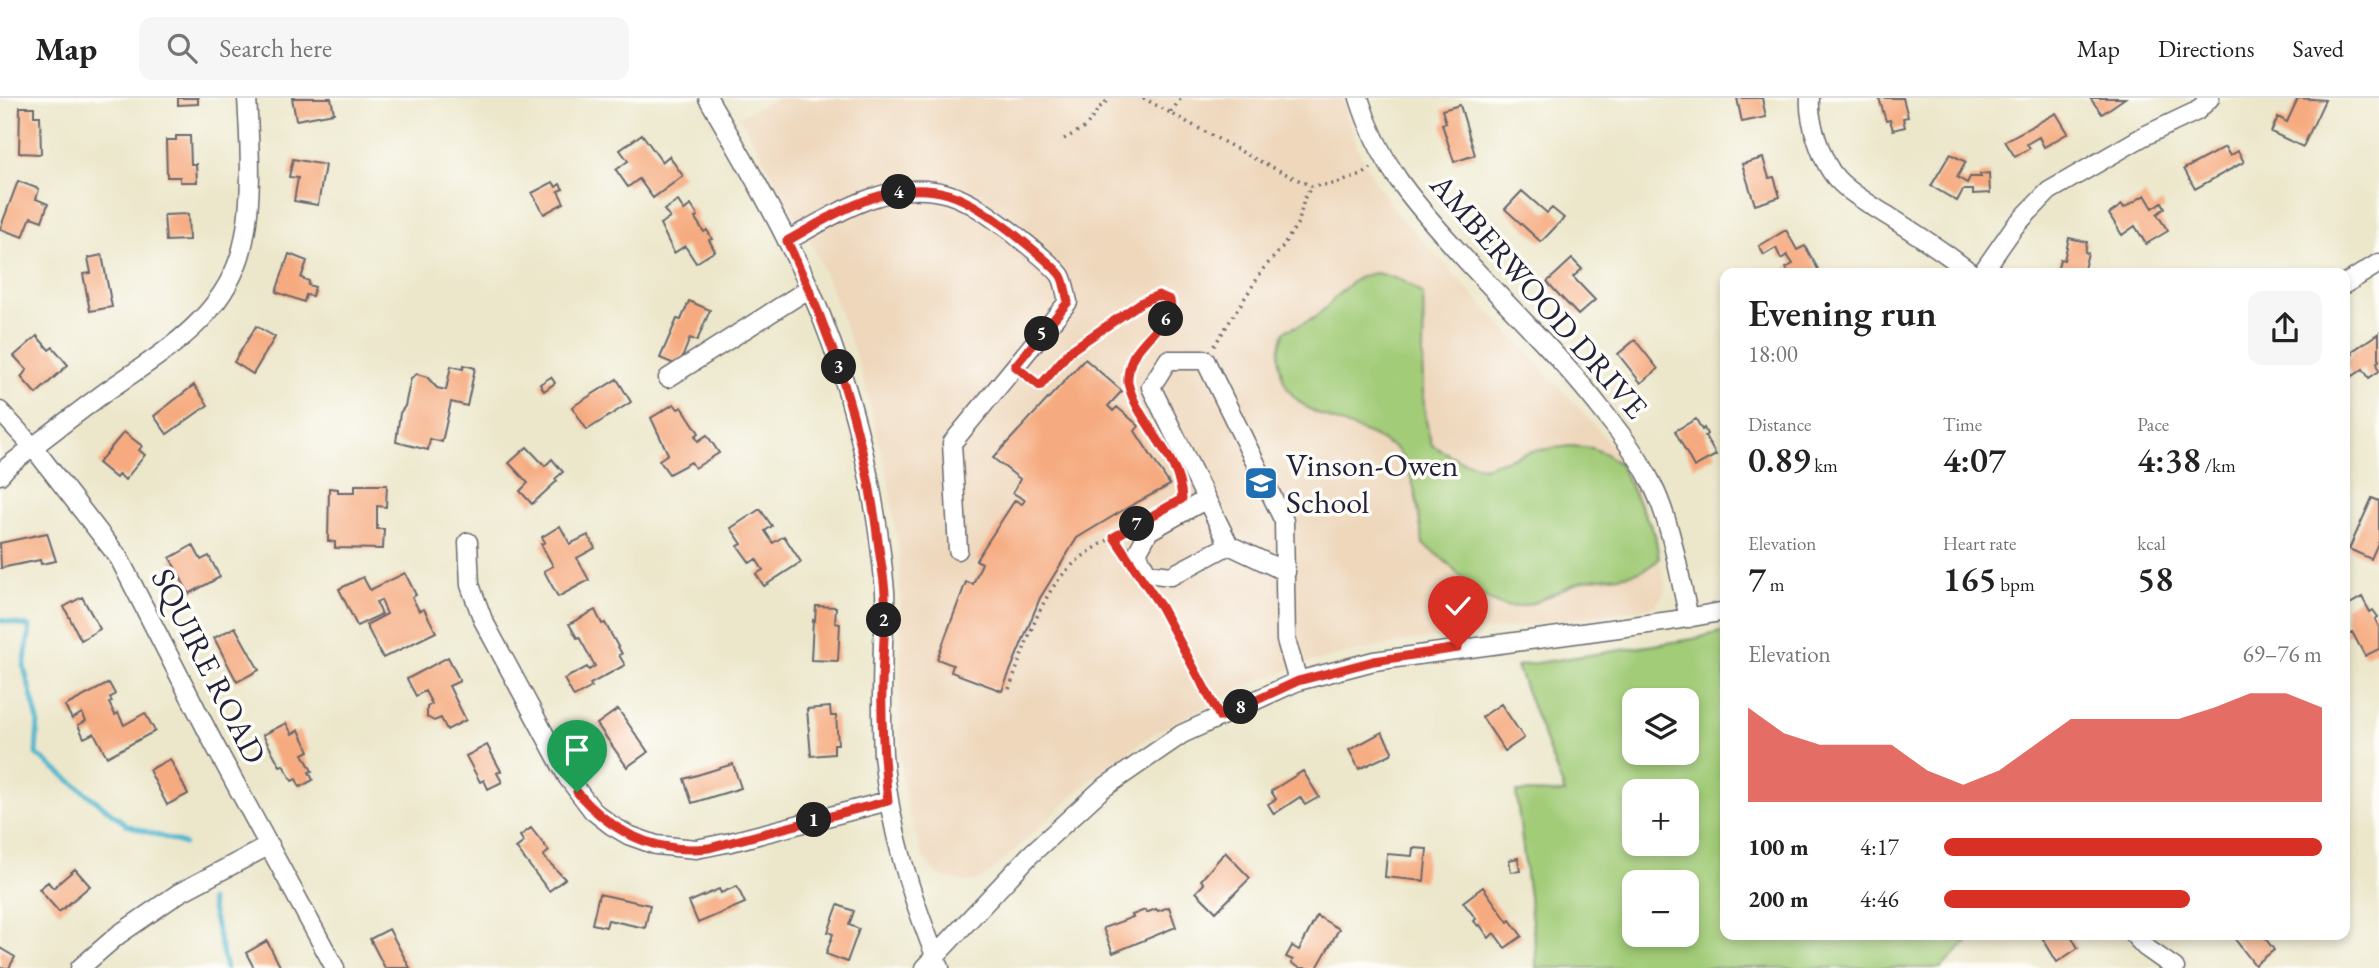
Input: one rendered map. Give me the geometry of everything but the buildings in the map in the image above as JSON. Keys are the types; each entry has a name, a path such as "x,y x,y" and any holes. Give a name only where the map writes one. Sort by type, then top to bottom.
{"street":[{"path":"0,475 101,396 174,346 208,314 222,294 240,258 248,220 247,98"},
{"path":"708,98 810,288 852,409 873,502 885,593 882,691 883,753 888,801 933,964"},
{"name":"AMBERWOOD DRIVE","path":"1359,98 1369,131 1384,158 1423,212 1584,386 1627,442 1651,480 1666,517 1689,618"},
{"path":"1810,98 1809,106 1818,145 1836,178 1869,204 1964,268"},
{"path":"1985,268 2014,226 2049,191 2144,136 2197,111 2210,98"},
{"path":"787,241 846,209 883,194 915,190 948,194 980,209 1024,242 1062,277 1068,302 952,443 958,550"},
{"path":"2350,281 2379,263"},
{"path":"668,378 810,288"},
{"path":"1286,572 1228,545 1151,387 1168,360 1205,360 1284,521 1286,572 1286,640 1298,681"},
{"name":"SQUIRE ROAD","path":"0,411 33,447 119,558 335,968"},
{"path":"1205,500 1149,531 1137,554 1147,573 1171,576 1228,545"},
{"path":"468,542 470,585 483,620 568,778 593,811 611,825 628,835 656,845 696,849 888,801"},
{"path":"933,964 1030,855 1102,789 1182,734 1298,681 1374,661 1720,612"},
{"path":"80,968 118,934 179,893 270,845"},
{"path":"2139,940 2175,968"}],"path":[{"path":"1065,139 1086,127 1110,98"},
{"path":"1143,98 1311,186 1334,184 1362,175 1384,158"},
{"path":"1171,112 1181,98"},
{"path":"1205,360 1264,268 1282,248 1299,221 1304,199 1311,186"},
{"path":"1015,366 1040,386 1070,351 1142,302 1158,295 1170,300 1172,313 1132,359 1127,381 1146,420"},
{"path":"1009,689 1045,600 1067,570 1096,547 1134,525"},
{"path":"1114,537 1121,547"},
{"path":"1148,587 1220,717"}],"shaded area":[{"name":"Vinson-Owen School","path":"778,98 1342,98 1358,149 1396,212 1597,428 1618,456 1639,495 1653,534 1665,581 1661,598 1655,605 1644,609 1408,641 1353,652 1308,663 1251,683 1153,734 1096,775 989,874 976,881 965,882 943,877 932,869 923,857 903,783 899,750 899,552 887,472 862,374 810,240 739,116"}],"green space":[{"path":"1376,273 1401,281 1423,295 1424,408 1432,445 1459,460 1484,467 1532,451 1570,446 1592,448 1606,454 1619,464 1655,534 1659,559 1634,573 1587,580 1527,605 1514,607 1491,601 1481,595 1423,544 1413,483 1398,451 1371,435 1326,417 1299,402 1289,391 1279,360 1285,331 1316,317 1344,288 1358,278"},
{"path":"1720,632 1720,940 1969,940 1941,968 1536,968 1516,792 1565,793 1517,666 1693,639"}],"waterway":[{"path":"0,620 30,627 24,667 38,721 36,754 127,825 184,844"},
{"path":"210,900 226,968"}],"place":[{"name":"Vinson-Owen School","path":"1261,483"}],"route":[{"path":"577,792 593,811 628,835 656,845 684,849 709,848 888,801 883,753 882,691 885,593 873,502 852,409 832,347 810,288 787,241 846,209 883,194 915,190 948,194 980,209 1024,242 1062,277 1068,302 1015,366 1040,386 1070,351 1142,302 1158,295 1170,300 1172,313 1132,359 1127,381 1140,409 1167,452 1182,486 1182,499 1114,537 1161,607 1220,717 1298,681 1374,661 1458,648"}]}
